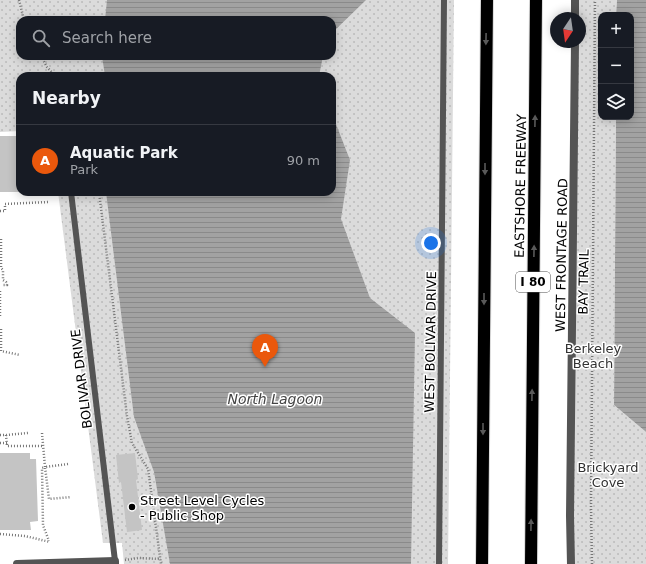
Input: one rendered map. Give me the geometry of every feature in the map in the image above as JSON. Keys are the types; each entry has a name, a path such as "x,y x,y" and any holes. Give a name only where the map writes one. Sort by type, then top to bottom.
{"highway":[{"path":"482,564 487,0"},
{"name":"EASTSHORE FREEWAY","path":"531,564 536,0"}],"street":[{"path":"575,0 575,12"},
{"name":"WEST FRONTAGE ROAD","path":"571,564 570,516 575,48"},
{"path":"17,564 115,563"}],"lane":[{"name":"WEST BOLIVAR DRIVE","path":"439,564 444,0"},
{"name":"BOLIVAR DRIVE","path":"71,196 115,563"}],"path":[{"path":"19,0 23,16"},
{"name":"BAY TRAIL","path":"592,564 591,506 596,0"},
{"path":"43,60 52,72"},
{"path":"100,196 127,416 132,443 148,468 161,564"},
{"path":"0,211 5,211 5,204 48,202"},
{"path":"1,240 1,268 3,270 4,280 7,285 2,285"},
{"path":"0,291 0,316"},
{"path":"1,329 1,351 20,355"},
{"path":"0,435 28,432"},
{"path":"42,433 49,499 71,497"},
{"path":"6,435 7,446 43,446"},
{"path":"0,443 7,443"},
{"path":"0,534 25,536 50,542 43,525 42,468 68,464"},
{"path":"42,495 48,494"},
{"path":"115,563 136,558 160,558"}],"green space":[{"path":"0,0 454,0 448,564 124,564 122,543 103,543 59,196 336,196 336,72 16,72 16,131 0,132"},
{"path":"575,0 617,0 616,12 598,12 598,120 616,120 614,405 646,432 646,564 571,564 575,48 586,48 586,12 575,12"}],"water":[{"path":"107,0 366,0 336,29 336,16 105,16"},
{"path":"617,0 646,0 646,432 614,405 616,120 634,120 634,12 616,12"},
{"path":"103,60 322,60 320,72 104,72"},
{"name":"North Lagoon","path":"336,124 350,160 341,219 370,298 415,333 411,564 170,564 154,472 134,417 106,196 336,196"}],"building":[{"path":"0,136 16,136 16,192 0,192"},
{"path":"0,453 30,453 30,459 36,459 38,521 30,522 31,530 0,530"},
{"name":"Street Level Cycles - Public Shop","path":"135,453 138,479 136,480 142,530 127,532 116,455"}],"place":[{"name":"Aquatic Park","path":"265,367"},
{"name":"Street Level Cycles - Public Shop","path":"132,507"}],"park label":[{"name":"Berkeley Beach","path":"593,356"},
{"name":"Brickyard Cove","path":"608,474"}]}
